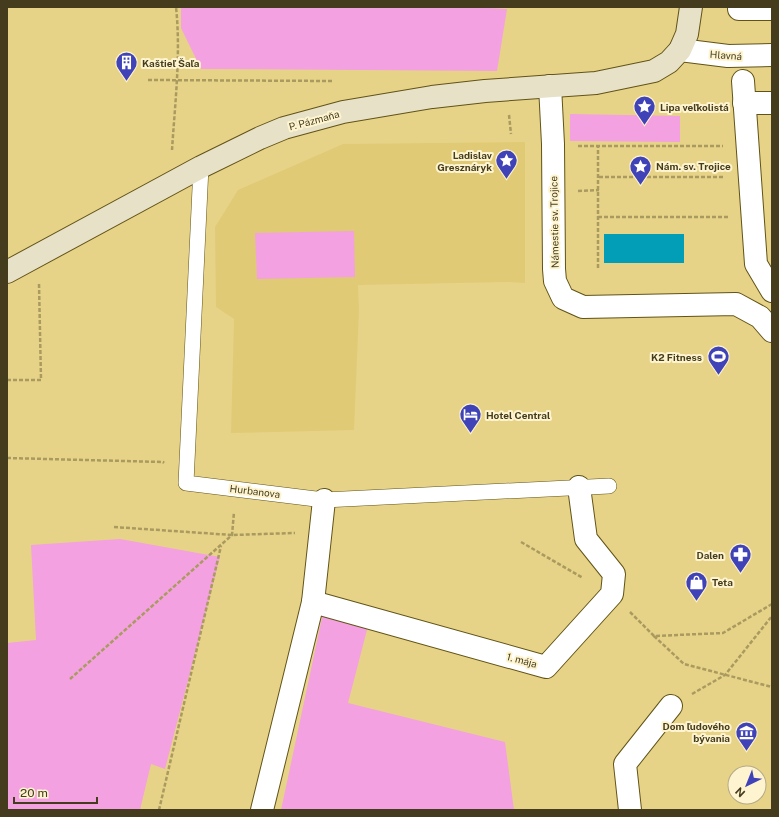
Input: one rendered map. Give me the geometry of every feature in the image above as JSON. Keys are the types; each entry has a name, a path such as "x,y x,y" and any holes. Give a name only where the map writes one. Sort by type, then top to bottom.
{"main road":[{"path":"680,50 687,34 691,7"},
{"name":"P. Pázmaňa","path":"7,272 201,167 284,128 344,112 432,97 596,83 654,71 669,62 680,50"}],"street":[{"path":"739,9 772,9"},
{"name":"Hlavná","path":"680,50 728,56 772,55"},
{"path":"743,81 756,264 772,291"},
{"name":"Námestie sv. Trojice","path":"550,86 553,144 554,269 555,281 563,298 583,307 736,304 766,324"},
{"path":"744,103 772,103"},
{"path":"579,487 586,539 614,574 612,594"},
{"path":"262,810 313,602 324,500"},
{"name":"1. mája","path":"313,602 546,667 612,594"},
{"path":"630,810 625,764 672,706"}],"lane":[{"path":"186,483 201,167"},
{"name":"Hurbanova","path":"186,483 324,500 609,486"}],"path":[{"path":"172,150 176,80 176,7"},
{"path":"148,80 332,81"},
{"path":"509,108 511,134"},
{"path":"575,146 747,146"},
{"path":"598,146 598,268"},
{"path":"599,177 749,177"},
{"path":"571,191 599,190"},
{"path":"598,217 752,217"},
{"path":"7,380 41,380 40,284"},
{"path":"7,458 163,462 186,483"},
{"path":"70,679 232,536 236,489"},
{"path":"114,527 232,536 295,533 299,538"},
{"path":"521,542 612,594 684,664 772,687"},
{"path":"159,810 221,546"},
{"path":"654,636 723,633 772,604"},
{"path":"672,706 725,675 772,616"}],"shaded area":[{"path":"181,7 471,7 507,9 497,71 201,69 181,28"},
{"path":"570,114 680,116 680,142 570,141"},
{"path":"525,142 525,283 508,282 358,285 359,310 354,430 231,433 234,319 216,307 215,227 238,190 343,144"},
{"path":"354,231 355,277 257,279 255,233"},
{"path":"120,539 220,557 165,769 151,764 140,810 7,810 7,643 36,640 31,545"},
{"path":"323,613 368,626 348,703 505,742 514,810 281,810"}],"water":[{"path":"604,234 684,234 684,263 604,263"}],"place":[{"name":"Kaštieľ Šaľa","path":"127,82"},
{"name":"Lipa veľkolistá","path":"644,126"},
{"name":"Ladislav Gresznáryk","path":"507,180"},
{"name":"Nám. sv. Trojice","path":"640,186"},
{"name":"K2 Fitness","path":"718,376"},
{"name":"Hotel Central","path":"471,434"},
{"name":"Dalen","path":"740,574"},
{"name":"Teta","path":"696,602"},
{"name":"Dom ľudového bývania","path":"746,752"}]}
